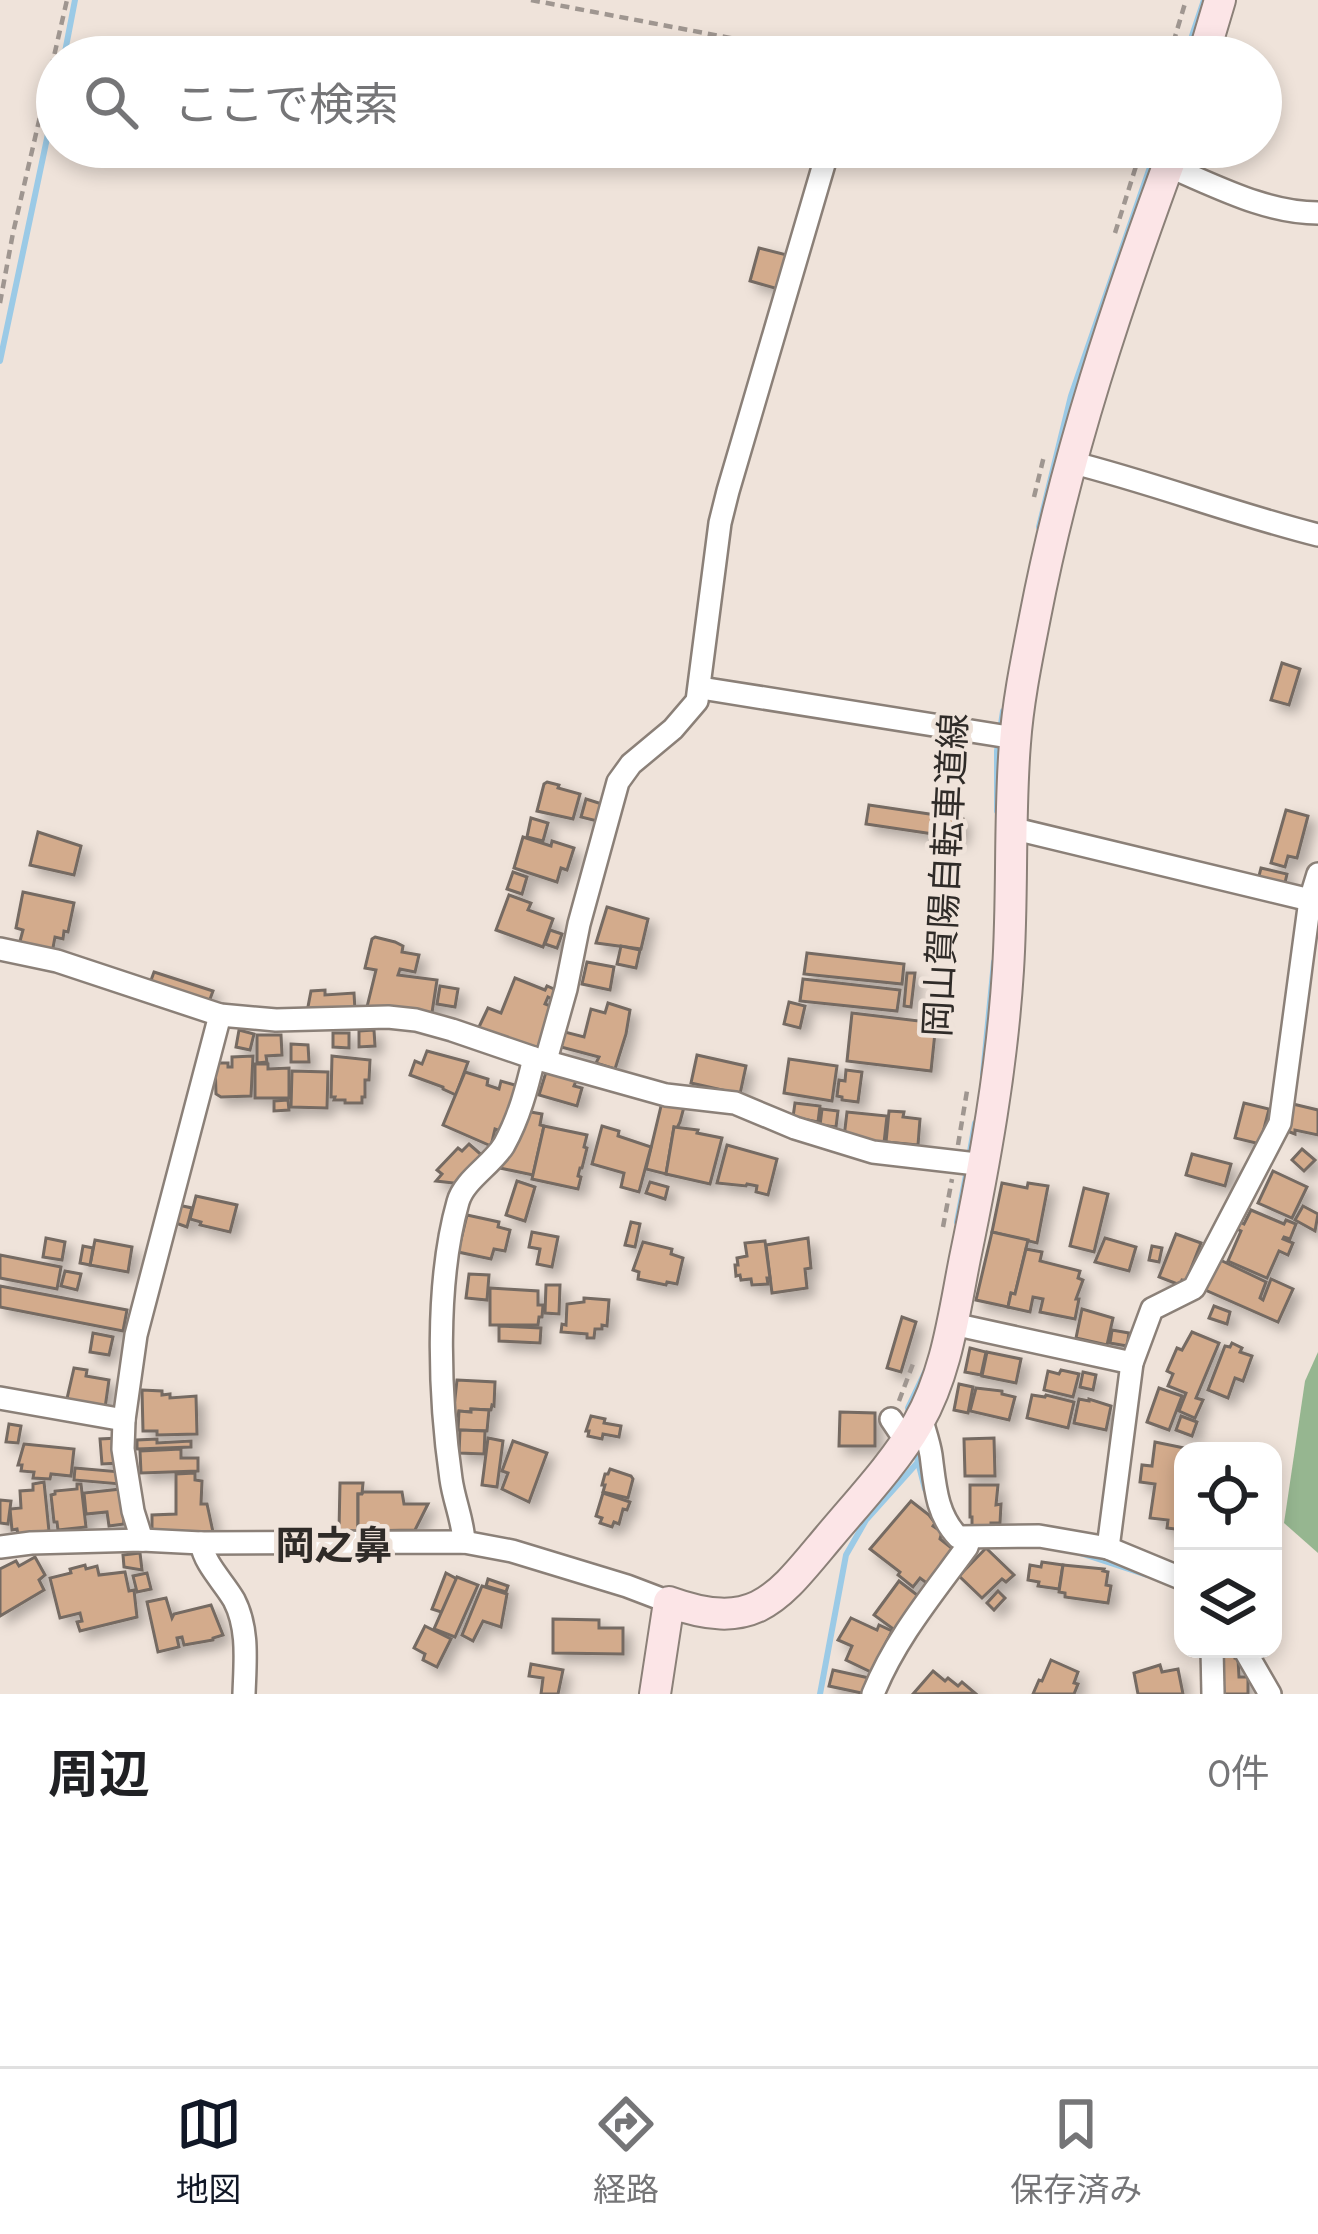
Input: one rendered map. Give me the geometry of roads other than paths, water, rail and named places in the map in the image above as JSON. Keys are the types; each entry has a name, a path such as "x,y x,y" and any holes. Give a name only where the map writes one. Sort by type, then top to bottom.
{"street":[{"path":"1210,36 1220,0"},
{"path":"464,1542 452,1482 440,1347 459,1196 503,1148 540,1059 566,989 618,782 631,764 691,711 701,688 717,544 728,491 823,168"},
{"path":"0,1547 142,1540 464,1542 512,1551 717,1616 751,1610 770,1600 844,1520 908,1428 941,1367 953,1324 969,1162 1008,974 1012,902 1006,736 1035,616 1057,460 1165,168"},
{"path":"1199,168 1265,205 1318,213"},
{"path":"1057,460 1131,477 1318,535"},
{"path":"701,688 1006,736"},
{"path":"1011,828 1310,900"},
{"path":"1108,1548 1132,1363 1152,1309 1194,1288 1280,1123 1308,987 1310,900 1318,874"},
{"path":"0,949 57,961 220,1015 416,1020 666,1095 735,1103 873,1152 969,1162"},
{"path":"142,1540 123,1449 136,1335 220,1015"},
{"path":"953,1324 1132,1363"},
{"path":"0,1398 124,1420"},
{"path":"908,1428 930,1449 944,1520 958,1537 969,1542 1025,1535 1108,1548 1174,1575"},
{"path":"873,1694 886,1661 969,1542"},
{"path":"201,1543 203,1556 239,1611 246,1642 244,1694"},
{"path":"655,1694 670,1602"},
{"path":"1212,1658 1213,1694"},
{"path":"1249,1658 1270,1694"}],"waterway":[{"path":"68,36 75,0"},
{"path":"1192,36 1204,0"},
{"path":"0,361 41,168"},
{"path":"1039,527 1071,396 1150,168"},
{"path":"997,811 1003,711"},
{"path":"983,1074 994,962"},
{"path":"969,1157 975,1123"},
{"path":"957,1222 967,1170"},
{"path":"909,1413 926,1370"},
{"path":"820,1694 846,1555 866,1520 918,1462 915,1449"},
{"path":"918,1462 925,1489"},
{"path":"1080,1553 1147,1575"}],"district":[{"name":"岡之鼻","path":"334,1545"}]}
